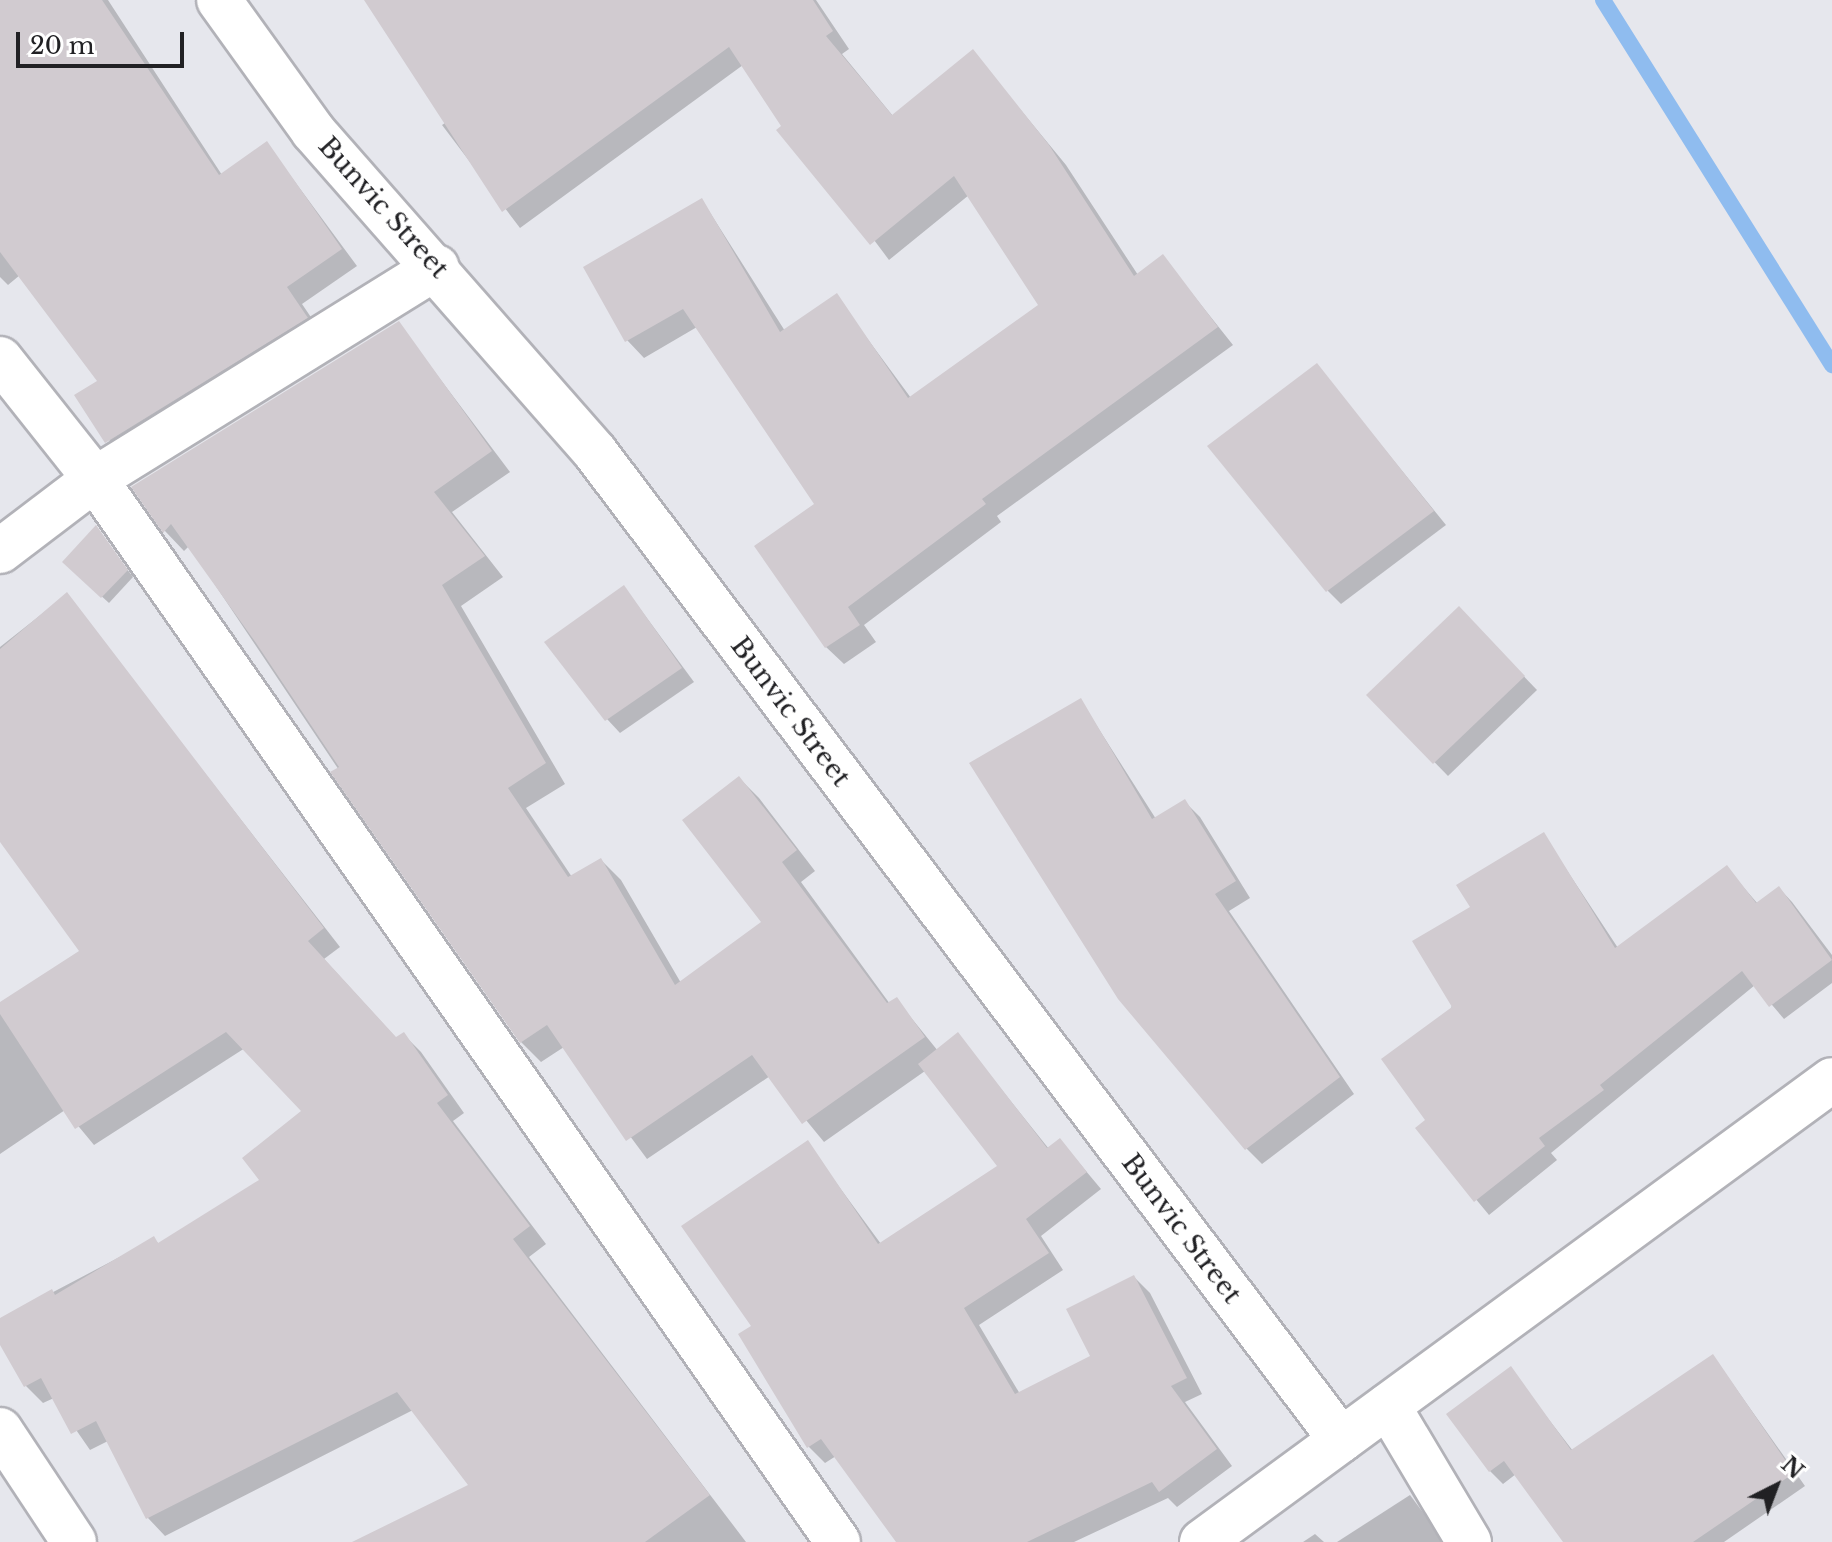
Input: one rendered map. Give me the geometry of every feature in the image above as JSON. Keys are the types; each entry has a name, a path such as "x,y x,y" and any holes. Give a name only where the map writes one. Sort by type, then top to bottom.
{"street":[{"name":"Bunvic Street","path":"219,0 313,131 437,267 595,452 1341,1440"},
{"path":"0,551 95,479 437,267"},
{"path":"0,359 95,479 838,1542"},
{"path":"1202,1542 1832,1080"},
{"path":"1388,1406 1469,1542"},
{"path":"0,1430 74,1542"}],"building":[{"path":"0,0 102,0 219,175 267,141 342,249 287,287 308,318 105,443 74,395 97,381 0,252"},
{"path":"364,0 813,0 833,31 826,36 892,115 973,49 1049,145 1134,276 1163,254 1218,327 982,499 986,504 848,607 860,625 825,648 754,546 814,504 683,309 625,342 583,267 702,198 780,332 837,293 908,398 1038,305 954,176 870,245 776,130 781,126 729,47 502,212"},
{"path":"399,321 492,451 434,492 485,556 442,585 546,763 508,788 568,877 601,858 675,985 761,922 682,820 739,776 797,850 782,862 887,1003 897,997 925,1037 802,1124 752,1055 626,1141 547,1025 520,1043 330,772 339,767 256,643 171,524 163,533 131,487"},
{"path":"1317,363 1434,511 1326,592 1207,446"},
{"path":"96,525 128,570 101,598 62,562"},
{"path":"624,585 682,668 605,721 544,642"},
{"path":"67,592 324,928 308,941 396,1037 404,1032 448,1095 437,1103 530,1226 513,1239 710,1495 645,1542 352,1542 468,1485 397,1392 146,1519 96,1421 71,1434 41,1378 24,1387 0,1345 0,1318 52,1289 55,1295 154,1236 158,1243 259,1180 242,1158 301,1111 226,1032 75,1129 0,1014 0,1002 79,951 0,842 0,649"},
{"path":"1459,606 1525,676 1433,764 1366,695"},
{"path":"1081,698 1152,819 1185,799 1236,881 1215,894 1340,1077 1245,1150 1118,999 969,763"},
{"path":"1544,832 1615,948 1727,865 1756,903 1779,886 1832,960 1769,1007 1742,971 1600,1085 1604,1090 1539,1138 1545,1146 1474,1202 1415,1128 1425,1120 1381,1059 1452,1007 1412,941 1470,907 1456,885"},
{"path":"958,1032 1047,1148 1060,1138 1087,1172 1026,1219 1049,1253 964,1308 1015,1394 1090,1356 1066,1309 1134,1275 1187,1378 1171,1386 1217,1449 1159,1492 1152,1482 1027,1542 896,1542 821,1439 807,1448 738,1334 751,1326 681,1226 808,1140 878,1244 997,1166 918,1064"},
{"path":"1713,1354 1794,1473 1693,1542 1563,1542 1504,1461 1489,1472 1446,1414 1511,1366 1571,1450"}],"waterway":[{"path":"1603,0 1832,365"}]}
